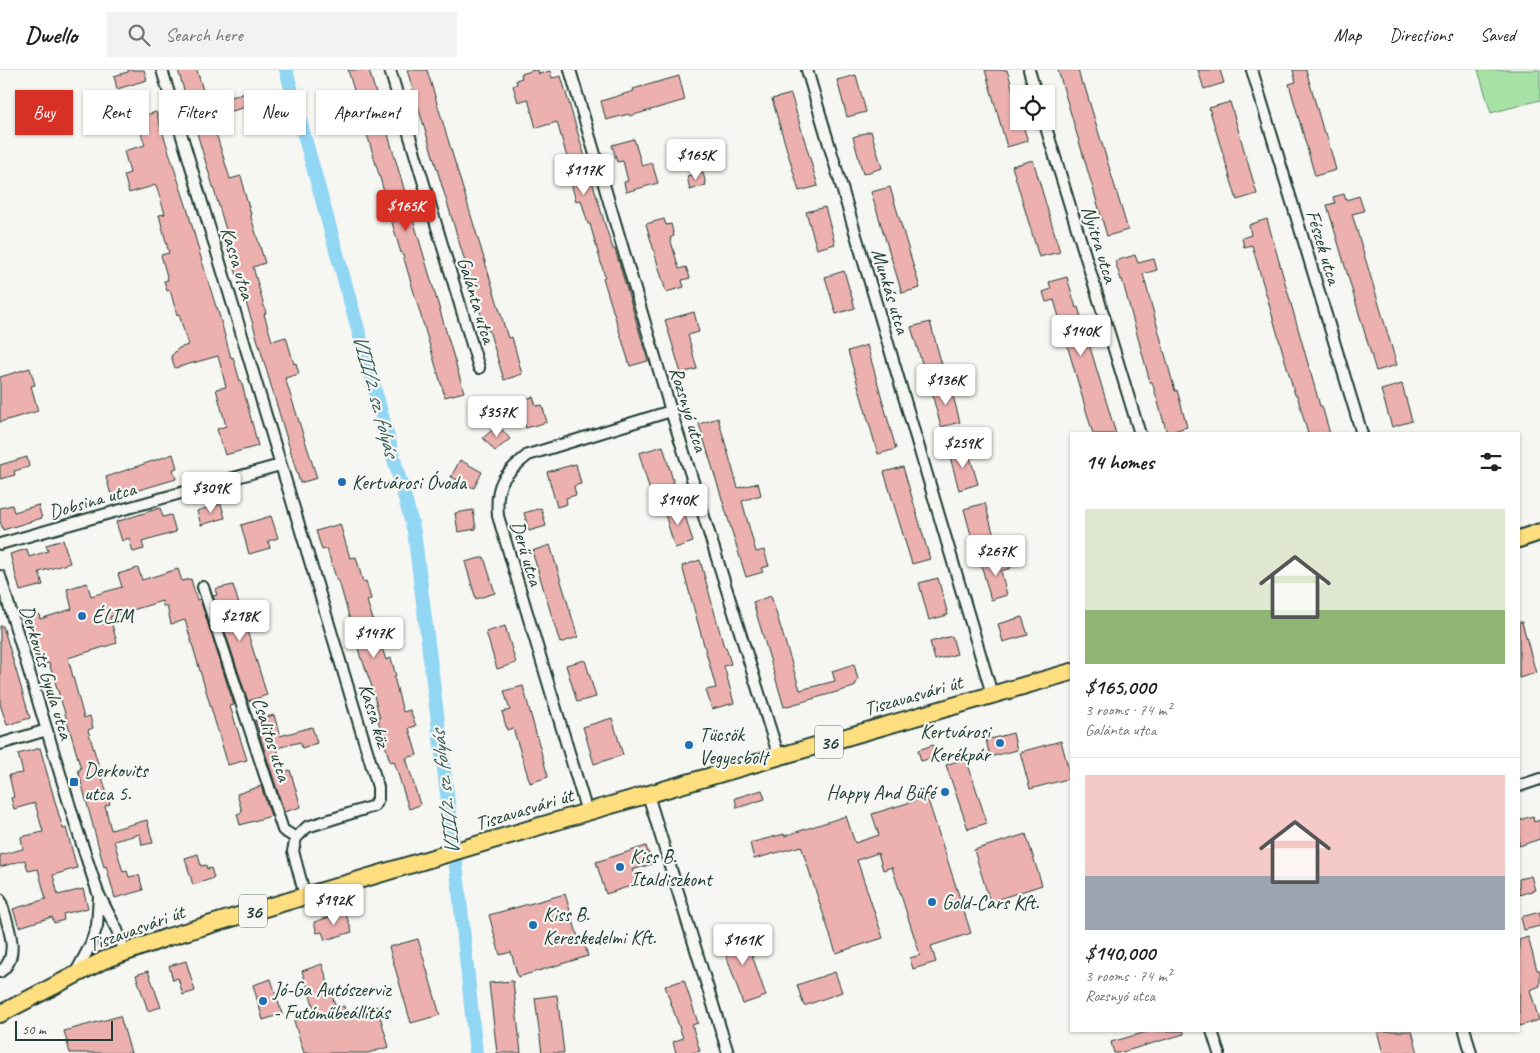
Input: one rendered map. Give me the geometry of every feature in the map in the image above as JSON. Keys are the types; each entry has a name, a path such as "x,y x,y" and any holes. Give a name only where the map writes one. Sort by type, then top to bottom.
{"main road":[{"path":"1520,539 1540,532"},
{"name":"Tiszavasvári út","path":"0,1014 75,974 125,952 174,935 587,812 648,796 1070,672"}],"street":[{"name":"Kassa utca","path":"162,70 280,465"},
{"name":"Galánta utca","path":"390,70 479,368"},
{"name":"Rozsnyó utca","path":"570,70 671,411 779,757"},
{"name":"Munkás utca","path":"807,70 992,694"},
{"path":"1029,70 1033,85"},
{"name":"Fészek utca","path":"1252,70 1361,432"},
{"name":"Nyitra utca","path":"1047,130 1139,432"},
{"name":"Derű utca","path":"587,812 498,516 496,498 501,482 512,468 528,455 671,411"},
{"name":"Dobsina utca","path":"0,544 280,465"},
{"name":"Kassa köz","path":"280,465 378,787 378,800 374,806 307,827 296,838"},
{"name":"Derkovits Gyula utca","path":"0,576 46,730 98,893 117,930 125,952"},
{"name":"Csalitos utca","path":"203,587 283,830 296,838"},
{"path":"0,744 46,730"},
{"path":"1520,786 1540,779"},
{"path":"648,796 728,1053"},
{"path":"296,838 292,850 304,896"},
{"name":"Derkovits Gyula utca","path":"75,974 90,946 97,926 98,893"},
{"path":"0,899 12,944 10,956 4,970 0,972"},
{"path":"1212,1032 1219,1053"},
{"path":"1465,1032 1471,1053"}],"green space":[{"path":"1478,70 1540,70 1540,100 1491,113"}],"building":[{"path":"128,70 144,70 147,80 117,89 114,76 128,72"},
{"path":"178,70 197,70 203,90 184,90"},
{"path":"348,70 369,70 375,90 354,90"},
{"path":"407,70 427,70 508,338 512,337 522,374 504,380 489,330 486,331 418,106 418,90 413,90"},
{"path":"538,70 539,74 550,71 552,78 561,76 648,361 630,366 603,278 605,277 590,224 588,224 581,200 576,201 571,183 574,182 557,122 536,128 528,99 518,102 513,86 517,84 516,80 522,78 521,74"},
{"path":"985,70 1007,70 1012,85 1010,130 1024,130 1028,141 1007,147"},
{"path":"1058,70 1078,70 1082,85 1084,84 1128,230 1107,236"},
{"path":"1198,70 1220,70 1224,83 1204,89"},
{"path":"1293,70 1306,70 1336,170 1315,176 1289,84 1296,82"},
{"path":"856,75 866,112 847,117 837,80"},
{"path":"679,76 685,100 630,116 629,114 606,120 601,101 634,91 633,89"},
{"path":"244,93 244,108 234,110 234,96"},
{"path":"791,94 818,186 799,191 772,99"},
{"path":"1230,102 1257,194 1237,200 1209,108"},
{"path":"156,112 159,121 159,135 163,135 187,208 231,358 233,357 241,380 258,446 225,455 217,429 226,426 216,389 226,387 218,356 175,368 171,356 179,348 188,345 170,290 167,291 164,281 168,280 161,255 169,253 159,215 165,214 156,185 129,193 124,175 130,173 124,151 145,145 142,135 149,135 149,114"},
{"path":"871,131 882,168 863,174 853,137"},
{"path":"198,135 217,135 230,179 241,176 265,263 253,267 266,313 264,314 272,341 286,337 294,364 296,363 299,374 285,378 317,478 300,483 236,272 231,254 233,253"},
{"path":"367,135 388,135 464,392 445,397"},
{"path":"634,139 642,166 652,163 658,183 626,192 624,182 628,181 623,161 617,162 612,145"},
{"path":"1033,160 1060,252 1039,257 1012,166"},
{"path":"703,172 706,185 690,190 687,176"},
{"path":"890,187 920,288 902,293 871,192"},
{"path":"1344,194 1346,200 1359,196 1364,211 1352,214 1397,365 1376,371 1327,205 1335,203 1333,197"},
{"path":"825,207 835,244 817,249 806,212"},
{"path":"664,219 666,225 671,224 674,236 670,238 679,269 686,267 690,278 682,280 684,287 666,292 646,224"},
{"path":"1267,219 1320,406 1322,406 1329,432 1307,432 1252,245 1244,247 1242,238 1251,235 1249,225"},
{"path":"1135,255 1138,263 1154,259 1157,270 1143,274 1175,391 1177,390 1187,427 1167,432 1152,382 1150,382 1122,279 1115,261"},
{"path":"844,271 855,308 836,314 825,277"},
{"path":"1067,277 1076,308 1078,307 1115,432 1092,432 1054,300 1046,302 1043,292 1051,289 1049,282"},
{"path":"694,312 699,332 688,335 697,369 681,373 665,320"},
{"path":"930,322 942,365 924,370 911,327"},
{"path":"867,345 896,449 878,454 848,351"},
{"path":"30,368 35,385 31,386 38,411 0,422 0,377"},
{"path":"1402,384 1412,421 1392,427 1381,390"},
{"path":"950,385 960,422 941,427 931,390"},
{"path":"533,397 536,406 542,405 547,422 526,428 518,401"},
{"path":"718,418 738,488 758,483 761,495 742,501 756,552 764,550 769,566 761,568 763,572 746,577 699,424"},
{"path":"498,425 510,439 495,451 483,438"},
{"path":"663,446 674,484 650,491 639,453"},
{"path":"967,447 978,484 959,490 949,453"},
{"path":"173,454 177,468 173,469 176,479 112,498 106,477"},
{"path":"27,457 29,467 14,471 15,475 0,479 0,465"},
{"path":"460,460 482,472 474,488 451,477"},
{"path":"576,464 581,484 574,486 576,495 566,498 567,504 557,507 547,472"},
{"path":"903,467 930,559 912,564 884,472"},
{"path":"985,503 995,540 974,546 964,509"},
{"path":"221,504 225,518 201,525 197,511"},
{"path":"12,505 14,512 38,505 42,518 3,530 0,521 0,508"},
{"path":"682,505 693,542 675,548 664,511"},
{"path":"160,508 163,517 171,515 176,532 142,542 144,549 133,552 129,538 122,541 116,522"},
{"path":"541,508 546,526 529,531 524,513"},
{"path":"473,510 476,529 458,532 455,513"},
{"path":"271,516 278,538 268,541 270,548 249,554 241,525"},
{"path":"340,524 350,558 356,557 363,582 366,581 371,599 367,601 386,660 391,658 403,712 410,710 416,726 409,728 417,755 406,758 420,805 409,809 394,761 390,762 378,720 380,719 371,684 361,659 339,581 337,581 327,549 322,550 316,531"},
{"path":"63,540 70,563 39,572 43,585 20,591 10,554 27,549 29,557 48,551 46,545"},
{"path":"550,545 578,637 560,643 532,551"},
{"path":"484,557 495,593 476,599 465,562"},
{"path":"1008,557 1011,568 1001,571 1007,595 991,600 981,564"},
{"path":"700,560 724,647 726,647 731,664 724,666 734,703 712,709 706,690 716,688 682,566"},
{"path":"138,568 142,580 178,569 182,581 191,579 197,600 200,599 234,705 230,706 247,760 228,765 185,620 171,624 167,606 163,606 162,601 110,617 117,643 68,658 84,718 90,716 93,728 88,730 110,804 105,806 111,830 147,820 153,843 142,845 140,834 114,841 123,872 127,871 129,877 139,875 143,890 115,898 106,866 104,867 78,770 81,769 64,710 49,663 41,665 26,618 39,614 40,619 72,609 67,589 87,583 91,596 122,587 118,574"},
{"path":"938,578 948,615 929,620 919,583"},
{"path":"233,585 267,695 248,701 213,596 217,595 215,589"},
{"path":"771,596 800,690 835,681 832,671 854,664 858,680 854,687 784,707 753,602"},
{"path":"1022,617 1028,635 1003,642 998,624"},
{"path":"1520,622 1522,622 1536,673 1520,678"},
{"path":"0,626 3,626 30,718 7,725 0,704"},
{"path":"505,626 516,663 497,669 486,632"},
{"path":"952,636 957,654 935,660 930,642"},
{"path":"585,660 596,697 577,702 566,665"},
{"path":"523,686 548,777 530,783 513,728 507,730 502,712 510,710 504,691"},
{"path":"274,715 280,736 312,727 317,743 302,748 300,742 277,748 284,772 290,770 301,807 284,812 255,720"},
{"path":"612,718 623,755 594,764 583,727"},
{"path":"1013,733 1017,750 990,757 986,740"},
{"path":"1061,741 1070,778 1030,789 1020,752"},
{"path":"933,745 936,757 921,761 918,750"},
{"path":"40,748 63,829 66,828 77,868 53,875 58,895 83,889 88,908 63,914 64,920 54,923 52,917 19,927 13,909 46,899 38,869 28,871 25,860 0,867 0,855 23,849 21,837 43,832 35,803 14,809 11,798 14,797 9,775 23,773 18,754"},
{"path":"966,758 987,823 968,829 946,765"},
{"path":"261,786 271,816 240,825 237,814 242,812 237,794"},
{"path":"762,790 765,799 737,808 735,798"},
{"name":"Gold-Cars Kft.","path":"927,797 971,933 931,946 936,962 913,969 910,958 920,955 892,867 883,870 878,853 857,860 883,938 836,953 801,846 754,859 750,843 784,834 784,836 846,816 855,843 879,835 872,814"},
{"path":"1533,816 1534,822 1540,820 1540,839 1520,846 1520,820"},
{"path":"1026,834 1042,885 990,902 974,850"},
{"name":"Kiss B. Italdiszkont","path":"646,846 652,864 632,870 637,884 606,894 596,862"},
{"path":"198,854 201,866 206,865 207,869 211,868 214,878 193,885 185,858"},
{"path":"1531,876 1535,890 1520,895 1520,879"},
{"name":"Kiss B. Kereskedelmi Kft.","path":"565,894 578,937 582,936 588,956 518,977 511,952 500,955 489,915"},
{"path":"345,912 352,932 325,940 322,932 317,933 314,922"},
{"path":"1540,912 1540,926 1524,930 1521,917"},
{"path":"743,929 766,996 743,1004 720,937"},
{"path":"1528,937 1537,970 1540,970 1540,986 1530,990 1539,1020 1520,1026 1520,940"},
{"path":"418,939 440,1015 411,1023 389,947"},
{"path":"186,961 195,991 183,995 178,978 173,980 169,966"},
{"path":"322,964 336,1008 344,1006 346,1015 377,1006 389,1047 368,1053 304,1053 294,1021 316,1014 302,971"},
{"path":"148,971 161,1007 148,1011 136,975"},
{"path":"835,972 842,992 804,1006 797,985"},
{"path":"271,979 282,1014 263,1020 253,985"},
{"path":"684,980 698,1023 692,1025 700,1051 676,1053 673,1042 683,1038 665,986"},
{"path":"513,981 521,1053 497,1053 489,983"},
{"path":"557,995 564,1053 542,1053 535,998"},
{"path":"120,1016 131,1053 70,1053 64,1031"},
{"path":"1146,1032 1184,1032 1184,1034 1119,1053 1114,1053 1111,1042"},
{"path":"1377,1032 1412,1032 1418,1053 1383,1053"}],"waterway":[{"name":"VIII/2. sz. folyás","path":"286,70 414,531 458,881 476,1053"}],"place":[{"name":"Kertvárosi Óvoda","path":"342,482"},
{"name":"ÉLIM","path":"82,616"},
{"name":"Kertvárosi Kerékpár","path":"1000,743"},
{"name":"Tücsök Vegyesbolt","path":"689,745"},
{"name":"Derkovits utca 5.","path":"74,782"},
{"name":"Happy And Büfé","path":"945,792"},
{"name":"Kiss B. Italdiszkont","path":"620,867"},
{"name":"Gold-Cars Kft.","path":"932,902"},
{"name":"Kiss B. Kereskedelmi Kft.","path":"533,925"},
{"name":"Jó-Ga Autószerviz - Futóműbeállítás","path":"263,1001"}]}
